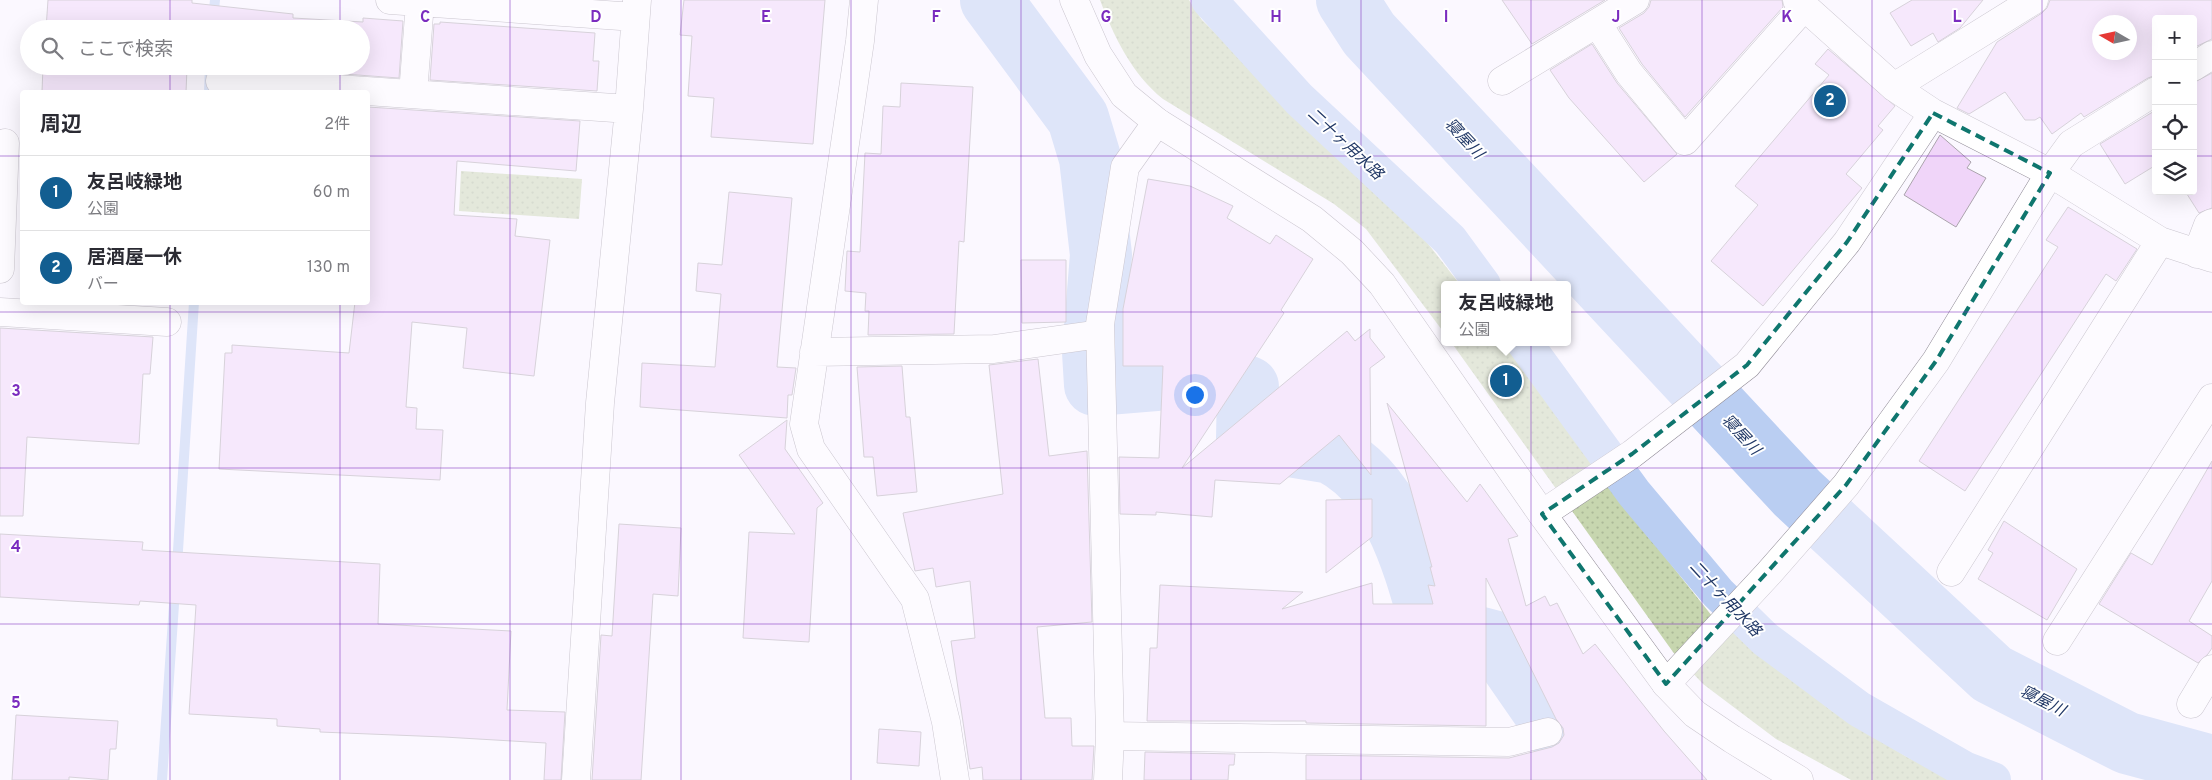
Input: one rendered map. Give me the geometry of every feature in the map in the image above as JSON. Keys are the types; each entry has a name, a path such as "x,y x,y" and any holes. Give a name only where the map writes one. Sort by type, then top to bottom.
{"street":[{"path":"390,0 636,9 629,109 600,403 576,780"},
{"path":"864,0 860,41 804,424 811,449 915,599 946,722 955,780"},
{"path":"1074,0 1098,55 1124,95 1158,122 1312,219 1352,252 1382,284 1542,514 1666,684 1695,714 1799,780"},
{"path":"1502,81 1635,0"},
{"path":"1894,87 2034,0"},
{"path":"412,94 420,2"},
{"path":"1597,23 1629,73 1686,141 1800,3 1894,87 1933,113 2050,173 2160,241 2205,256 2208,225 2212,223"},
{"path":"2197,64 2212,55"},
{"path":"220,81 353,90"},
{"path":"370,91 629,109"},
{"path":"1666,684 1837,495 1936,361 2050,173 2071,144 2152,93"},
{"path":"1542,514 1632,454 1747,365 1847,242 1933,113"},
{"path":"1108,780 1110,736 1100,324 1125,167 1158,122"},
{"path":"0,269 9,197 5,144"},
{"path":"1951,572 2160,241"},
{"path":"0,312 167,322"},
{"path":"814,352 994,349 1100,334"},
{"path":"2057,640 2212,398"},
{"path":"2191,704 2212,669"},
{"path":"1110,736 1509,742 1548,732"}],"highlighted area":[{"path":"1933,113 2050,173 1936,361 1846,485 1666,684 1542,514 1632,454 1747,365 1847,242"}],"green space":[{"path":"1100,0 1189,0 1202,20 1337,152 1404,213 1457,281 1441,281 1441,329 1366,229 1334,204 1163,99 1133,66 1111,28"},
{"path":"461,171 582,179 579,219 459,211"},
{"path":"1454,346 1506,346 1611,489 1712,616 1832,711 1907,757 1955,780 1851,780 1776,739 1703,684 1673,652"}],"building":[{"path":"48,0 192,0 192,3 293,14 293,18 328,20 47,20"},
{"path":"684,0 825,0 813,144 711,137 714,98 688,96 692,36 680,35"},
{"path":"1502,0 1605,0 1532,44"},
{"path":"1651,0 1782,0 1783,7 1685,117 1642,64 1619,28 1644,13 1649,7"},
{"path":"1912,0 1983,0 1960,28 1938,42 1933,33 1911,46 1890,13"},
{"path":"2050,0 2212,0 2212,39 2197,46 2197,15 2152,15 2152,76 2084,117 2081,113 2052,134 2040,117 2035,120 2025,120 2005,92 1969,114 1957,108 1997,42 2047,8"},
{"path":"363,18 403,21 399,78 358,75 370,75 370,20 363,20"},
{"path":"440,22 595,33 593,61 599,61 597,91 430,80 434,24 440,24"},
{"path":"1592,44 1617,83 1677,154 1644,182 1569,98 1550,70"},
{"path":"1828,49 1895,106 1878,126 1883,130 1846,174 1862,188 1763,306 1711,261 1758,205 1735,186 1829,75 1815,64"},
{"path":"2212,73 2212,208 2199,213 2188,195 2197,195 2197,81"},
{"path":"43,75 187,75 186,90 42,90"},
{"path":"901,83 973,87 964,242 959,241 954,334 868,335 869,311 865,311 866,293 845,291 847,251 860,252 865,153 881,154 883,106 900,107"},
{"path":"370,107 580,121 576,171 457,161 454,215 517,219 515,236 550,240 534,376 463,368 467,328 412,322 406,407 417,408 416,429 443,430 440,480 219,469 225,353 232,353 232,345 349,353 355,305 370,305"},
{"path":"2152,112 2152,167 2125,184 2100,144"},
{"path":"1940,135 1971,162 1967,168 1986,178 1956,227 1904,195"},
{"path":"1148,179 1190,186 1233,206 1227,218 1270,244 1276,235 1313,259 1281,310 1284,313 1182,468 1347,331 1355,341 1370,329 1370,338 1385,357 1370,368 1371,475 1339,435 1280,484 1215,480 1212,517 1156,512 1156,515 1120,514 1119,457 1159,458 1163,366 1123,366 1123,309"},
{"path":"729,192 792,198 777,367 796,368 792,395 788,395 787,418 640,407 642,363 715,367 721,294 696,291 698,263 722,265"},
{"path":"2068,207 2137,249 2116,281 2106,274 1965,491 1919,461 2058,247 2046,240"},
{"path":"1021,260 1066,260 1066,322 1022,323"},
{"path":"0,328 153,337 150,374 143,374 139,444 27,437 23,516 0,516"},
{"path":"1038,359 1049,456 1087,451 1092,622 1037,627 1045,718 1071,718 1072,746 1094,746 1092,780 983,780 982,767 970,769 951,641 975,638 970,581 936,587 933,568 915,571 903,513 1003,494 989,365"},
{"path":"902,366 906,417 910,417 917,492 877,496 873,457 864,457 857,367"},
{"path":"1387,403 1467,502 1480,484 1518,536 1508,539 1526,606 1545,596 1550,606 1557,603 1583,654 1595,644 1664,731 1707,780 1306,780 1306,755 1509,758 1552,747 1559,743 1564,735 1563,728 1556,719 1486,578 1486,726 1306,723 1306,721 1147,721 1150,648 1157,648 1160,585 1303,592 1282,609 1372,583 1373,604 1433,604 1428,585 1435,586 1430,567 1432,567"},
{"path":"787,420 785,449 823,503 817,508 809,642 743,638 749,532 795,534 739,455"},
{"path":"2212,461 2212,581 2189,621 2212,636 2212,648 2198,663 2099,604 2131,553 2152,565"},
{"path":"1372,499 1372,537 1326,573 1326,500"},
{"path":"2004,521 2077,569 2047,620 1978,579 1993,553 1988,550"},
{"path":"619,524 681,528 678,596 653,594 641,780 592,780 601,635 612,636"},
{"path":"0,534 143,542 142,550 380,564 378,624 511,631 507,710 565,712 561,780 544,780 546,743 320,732 320,729 277,726 277,719 189,714 196,605 140,601 139,605 0,597"},
{"path":"16,715 118,721 116,749 110,749 108,780 69,777 69,780 12,780"},
{"path":"879,729 921,732 919,766 877,763"},
{"path":"1145,752 1235,754 1234,765 1229,765 1228,780 1144,780"}],"waterway":[{"path":"213,19 215,0"},
{"path":"991,0 1078,118 1090,158 1101,255 1093,352 1095,385 1192,377 1243,385 1248,387 1247,439 1331,453 1354,468 1388,508 1400,533 1419,584 1434,636 1481,638 1496,642 1557,730 1598,780"},
{"name":"二十ヶ用水路","path":"1209,0 1299,99 1450,240 1480,281"},
{"name":"寝屋川","path":"1347,0 1369,34 1797,493 1992,674 2127,743 2212,766"},
{"path":"209,90 210,75"},
{"path":"177,566 194,305"},
{"name":"二十ヶ用水路","path":"1527,346 1634,493 1718,593 1765,639 1859,709 1964,769 1993,780"},
{"path":"162,780 175,590"}],"place":[{"name":"居酒屋一休","path":"1830,101"},
{"name":"友呂岐緑地","path":"1506,381"}]}
